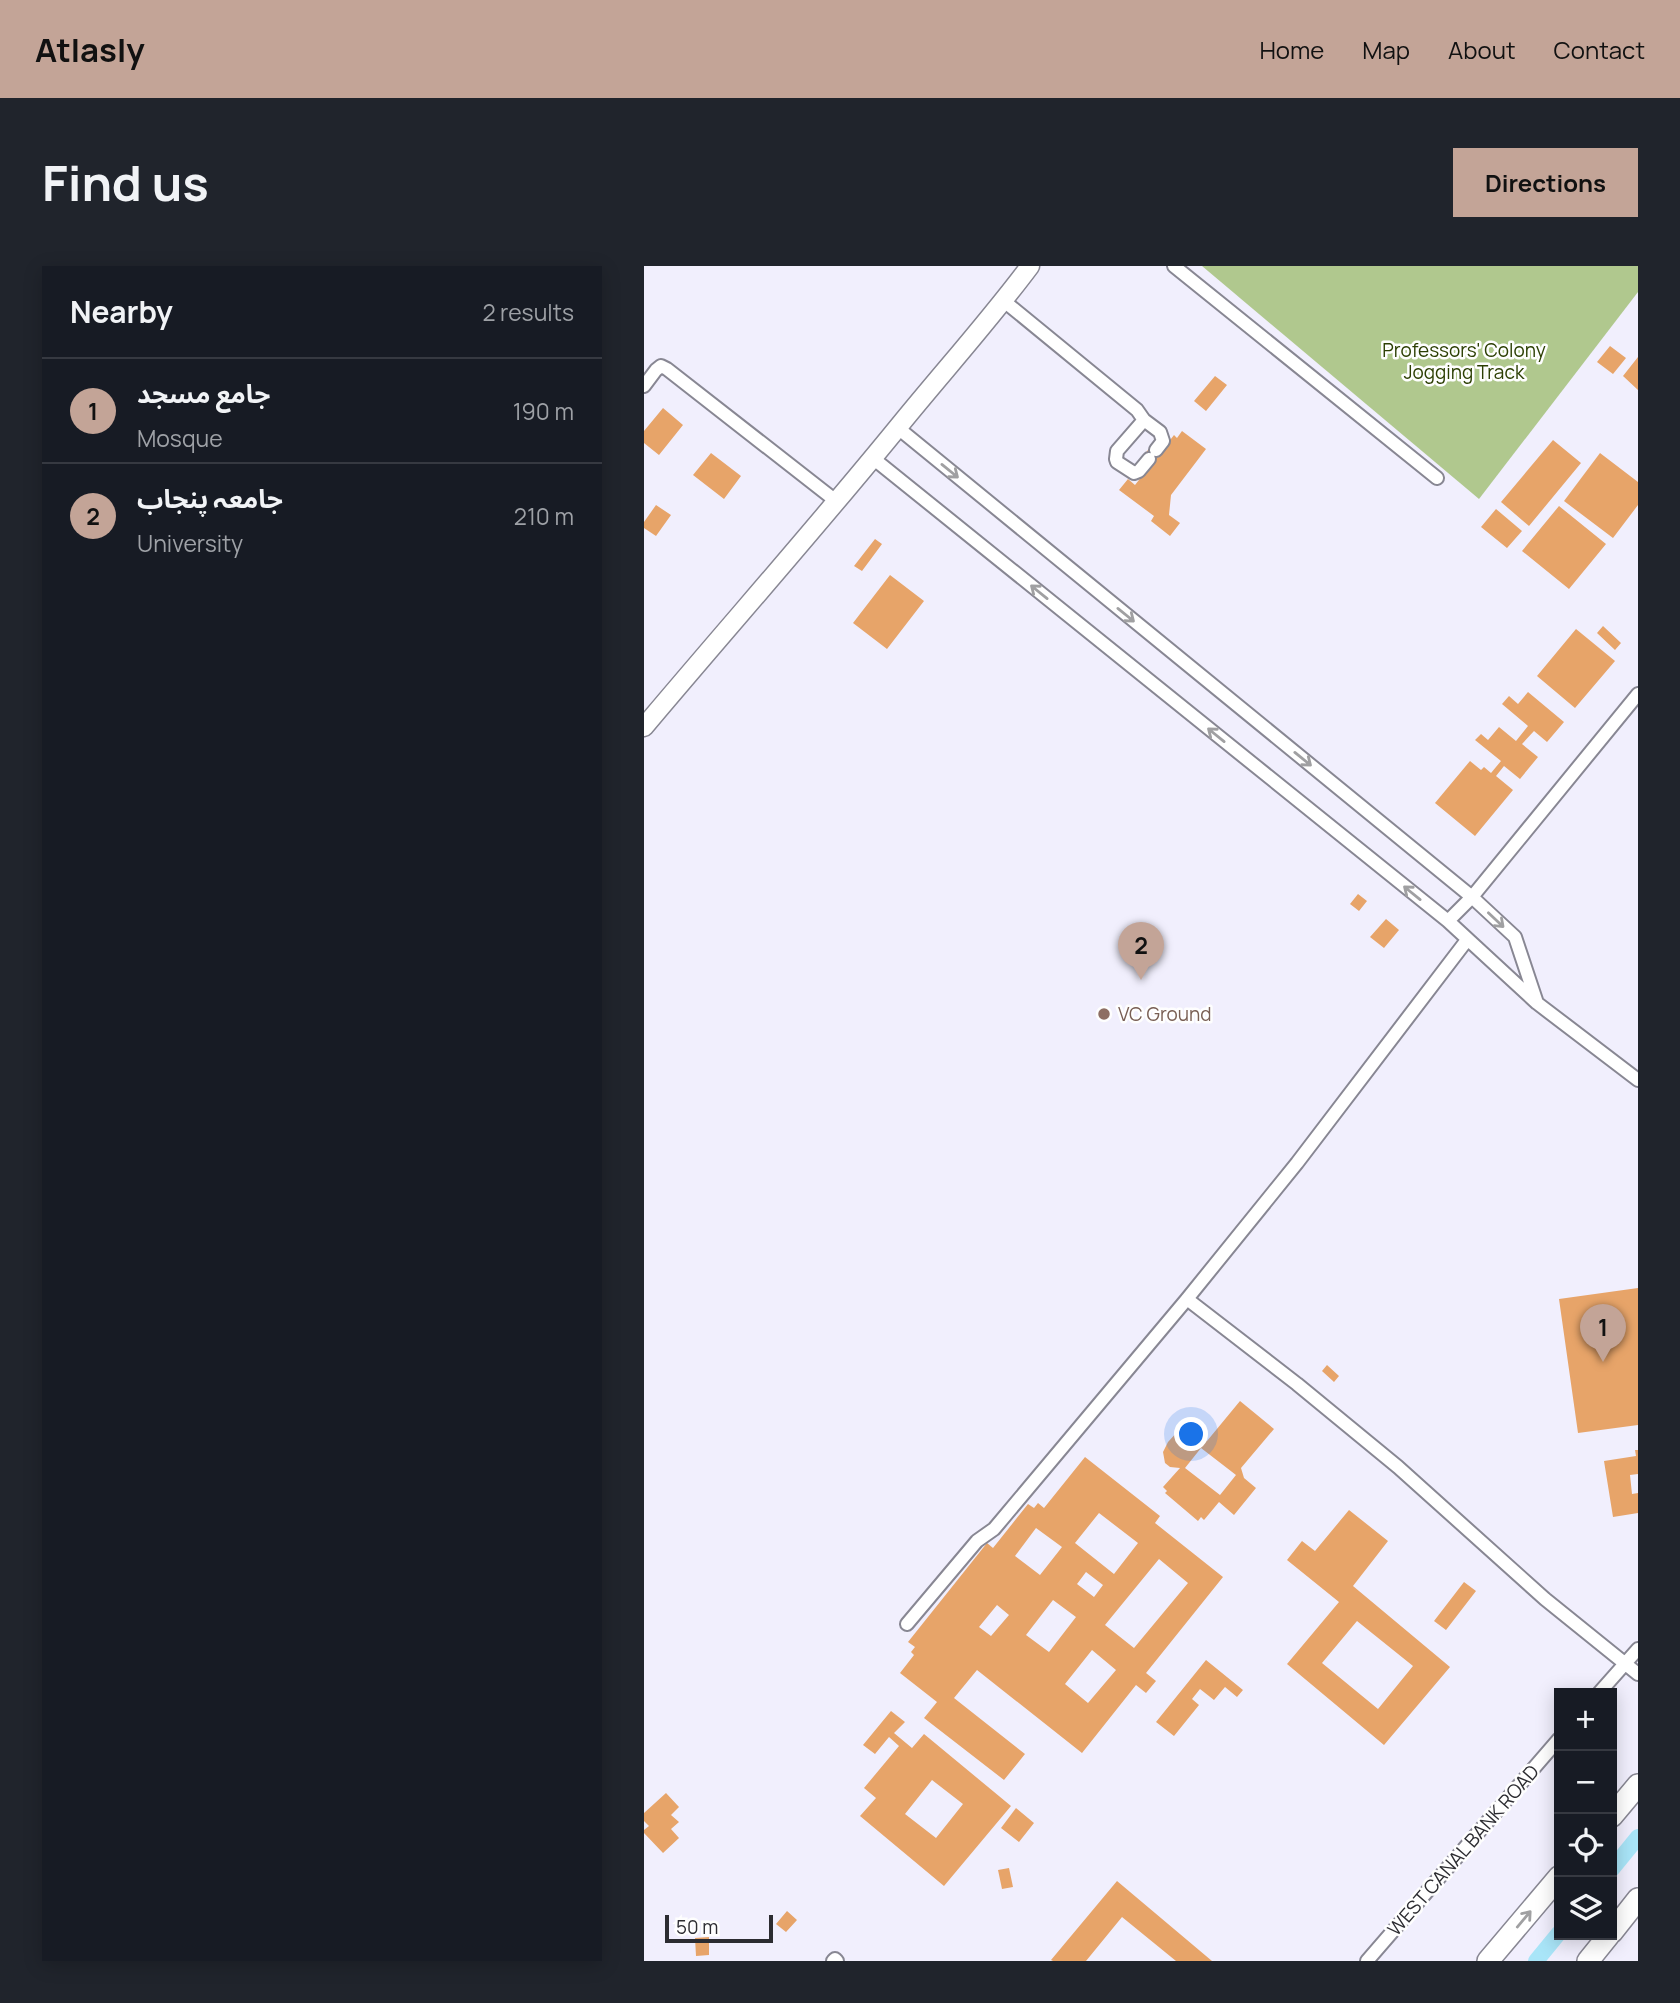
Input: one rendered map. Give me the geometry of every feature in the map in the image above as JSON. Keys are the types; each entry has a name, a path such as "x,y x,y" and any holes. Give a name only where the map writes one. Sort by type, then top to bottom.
{"highway":[{"path":"1614,1814 1638,1785"},
{"path":"1488,1961 1554,1883"},
{"path":"1617,1925 1638,1899"},
{"path":"1588,1961 1605,1940"}],"street":[{"path":"644,727 874,459 1030,266"},
{"path":"1174,266 1437,478"},
{"path":"1004,301 1137,410 1144,420 1162,435 1163,441 1139,471 1134,473 1116,459 1118,451 1144,420"},
{"path":"644,386 661,366 667,369 836,501"},
{"path":"898,428 1472,897 1515,937 1537,1003"},
{"path":"874,459 1448,921 1537,1003 1638,1080"},
{"path":"1448,921 1472,897 1638,694"},
{"path":"907,1624 977,1541 995,1529 1187,1299 1306,1152 1467,940"},
{"path":"1187,1299 1398,1466 1545,1599 1638,1674"},
{"path":"1603,1688 1638,1649"},
{"name":"WEST CANAL BANK ROAD","path":"1367,1961 1554,1745"}],"green space":[{"name":"Professors' Colony Jogging Track","path":"1202,266 1638,266 1638,292 1479,499"}],"building":[{"path":"1610,346 1626,358 1613,374 1597,362"},
{"path":"1638,357 1638,390 1623,376"},
{"path":"1215,376 1227,385 1206,411 1194,401"},
{"path":"663,408 683,425 659,455 644,443 644,431"},
{"path":"1182,431 1206,449 1171,495 1169,515 1180,523 1170,536 1151,521 1154,516 1119,490 1128,479 1135,485 1153,462 1144,455 1151,446 1160,453 1174,435 1177,438"},
{"path":"1553,440 1581,463 1529,526 1501,502"},
{"path":"711,453 741,476 724,499 693,475"},
{"path":"1600,453 1638,482 1638,505 1613,538 1564,501"},
{"path":"656,505 671,515 656,536 644,528 644,522"},
{"path":"1559,506 1606,544 1569,589 1522,551"},
{"path":"1496,509 1522,531 1507,548 1481,527"},
{"path":"875,539 882,544 862,571 854,566"},
{"path":"890,575 924,601 887,649 853,623"},
{"path":"1603,626 1621,643 1615,650 1597,633"},
{"path":"1576,629 1615,661 1575,708 1537,676"},
{"path":"1528,692 1564,722 1547,742 1534,731 1522,744 1538,757 1520,779 1504,766 1496,776 1513,790 1475,836 1435,803 1470,761 1481,770 1484,767 1491,773 1501,761 1475,740 1481,734 1488,740 1499,727 1516,741 1528,726 1502,704 1509,696 1518,704"},
{"path":"1358,894 1367,901 1359,911 1350,904"},
{"path":"1386,919 1399,930 1384,948 1370,937"},
{"path":"1638,1288 1638,1425 1578,1433 1559,1299"},
{"path":"1327,1365 1339,1376 1334,1382 1322,1371"},
{"path":"1240,1401 1274,1429 1241,1468 1244,1478 1256,1488 1234,1515 1219,1502 1204,1520 1201,1517 1198,1521 1165,1493 1167,1491 1163,1487 1180,1468 1170,1467 1165,1463 1163,1452 1168,1442 1188,1424 1197,1422 1204,1428 1203,1438 1207,1441","holes":["1201,1448 1236,1475 1220,1495 1185,1468"]},
{"path":"1635,1450 1638,1450 1638,1474 1630,1475 1632,1494 1638,1493 1638,1513 1613,1517 1604,1461 1636,1456"},
{"path":"1085,1457 1160,1516 1155,1523 1223,1577 1146,1673 1156,1681 1146,1693 1136,1685 1082,1753 977,1670 954,1698 1025,1754 1004,1780 924,1718 937,1702 900,1673 914,1655 911,1652 915,1647 908,1642 987,1543 993,1548 1028,1504 1034,1508 1038,1503 1044,1508","holes":["1099,1513 1138,1543 1114,1574 1075,1543","1036,1528 1062,1547 1040,1575 1015,1556","1159,1559 1188,1583 1134,1648 1105,1625","1086,1572 1103,1585 1094,1597 1077,1584","1053,1600 1076,1617 1049,1652 1026,1635","997,1605 1009,1615 991,1636 979,1627","1092,1650 1116,1670 1088,1703 1065,1684"]},
{"path":"1349,1510 1388,1541 1353,1586 1450,1667 1384,1745 1287,1664 1339,1602 1287,1560 1302,1541 1315,1551","holes":["1357,1621 1413,1666 1378,1709 1322,1663"]},
{"path":"1464,1582 1476,1591 1446,1630 1434,1621"},
{"path":"1206,1660 1243,1690 1237,1697 1225,1687 1214,1700 1200,1689 1192,1699 1199,1705 1174,1736 1156,1722"},
{"path":"891,1711 905,1722 894,1733 912,1748 924,1734 1011,1806 944,1886 860,1816 876,1798 864,1788 899,1746 889,1737 875,1754 863,1745","holes":["932,1780 963,1804 936,1838 905,1814"]},
{"path":"666,1793 679,1807 671,1815 679,1822 671,1829 679,1838 663,1853 644,1833 649,1826 644,1821 644,1813"},
{"path":"1016,1808 1034,1823 1019,1842 1001,1828"},
{"path":"1009,1868 1013,1887 1002,1889 998,1870"},
{"path":"1117,1881 1212,1961 1176,1961 1122,1917 1086,1961 1051,1960"},
{"path":"787,1911 797,1920 786,1932 776,1924"},
{"path":"709,1937 709,1955 696,1956 695,1938"}],"waterway":[{"path":"1617,1863 1638,1837"},
{"path":"1536,1961 1554,1939"}],"place":[{"name":"جامعہ پنجاب","path":"1141,980"},
{"name":"VC Ground","path":"1104,1014"},
{"name":"جامع مسجد","path":"1603,1362"}]}
